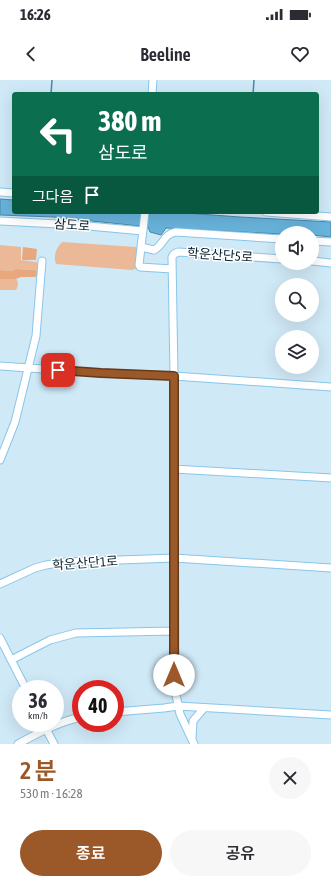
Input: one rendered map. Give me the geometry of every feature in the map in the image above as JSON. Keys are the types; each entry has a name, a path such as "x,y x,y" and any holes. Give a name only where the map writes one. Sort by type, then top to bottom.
{"street":[{"path":"152,92 153,80"},
{"path":"0,192 12,193"},
{"path":"145,214 139,265 140,267 172,269 174,376 174,690 183,721 193,743"},
{"path":"292,214 331,217"},
{"name":"삼도로","path":"0,221 143,231"},
{"path":"141,247 154,250 157,249 168,235 176,232 275,239"},
{"path":"319,241 331,242"},
{"name":"학운산단5로","path":"172,269 172,257 178,252 275,259"},
{"path":"0,460 12,429 37,331 42,261"},
{"path":"319,262 331,263"},
{"path":"0,366 331,387"},
{"path":"174,469 331,478"},
{"name":"학운산단1로","path":"0,584 30,570 57,563 174,558 331,568"},
{"path":"11,660 50,640 76,633 174,631"},
{"path":"0,638 21,680"},
{"path":"124,711 178,706 331,715"},
{"path":"193,743 193,721 204,708"},
{"path":"18,744 36,732"},
{"path":"48,732 54,744"}],"shaded area":[{"path":"62,242 136,247 138,250 136,268 132,270 56,264 56,252"},
{"path":"0,245 21,247 21,260 37,262 37,270 0,270"},
{"path":"23,247 37,249 36,260 22,259"},
{"path":"15,269 35,270 37,271 37,276 21,277 16,279 0,279 0,270 11,271"},
{"path":"0,279 16,279 18,284 16,290 0,290"}],"water":[{"path":"0,199 12,200 12,214 199,214 331,222 331,237 319,236 319,226 275,226 275,234 166,228 161,235 150,232 148,227 53,217 0,215"}],"waterway":[{"path":"51,92 52,80"},
{"path":"253,92 254,80"}],"route":[{"path":"58,370 174,376 174,675"}]}
